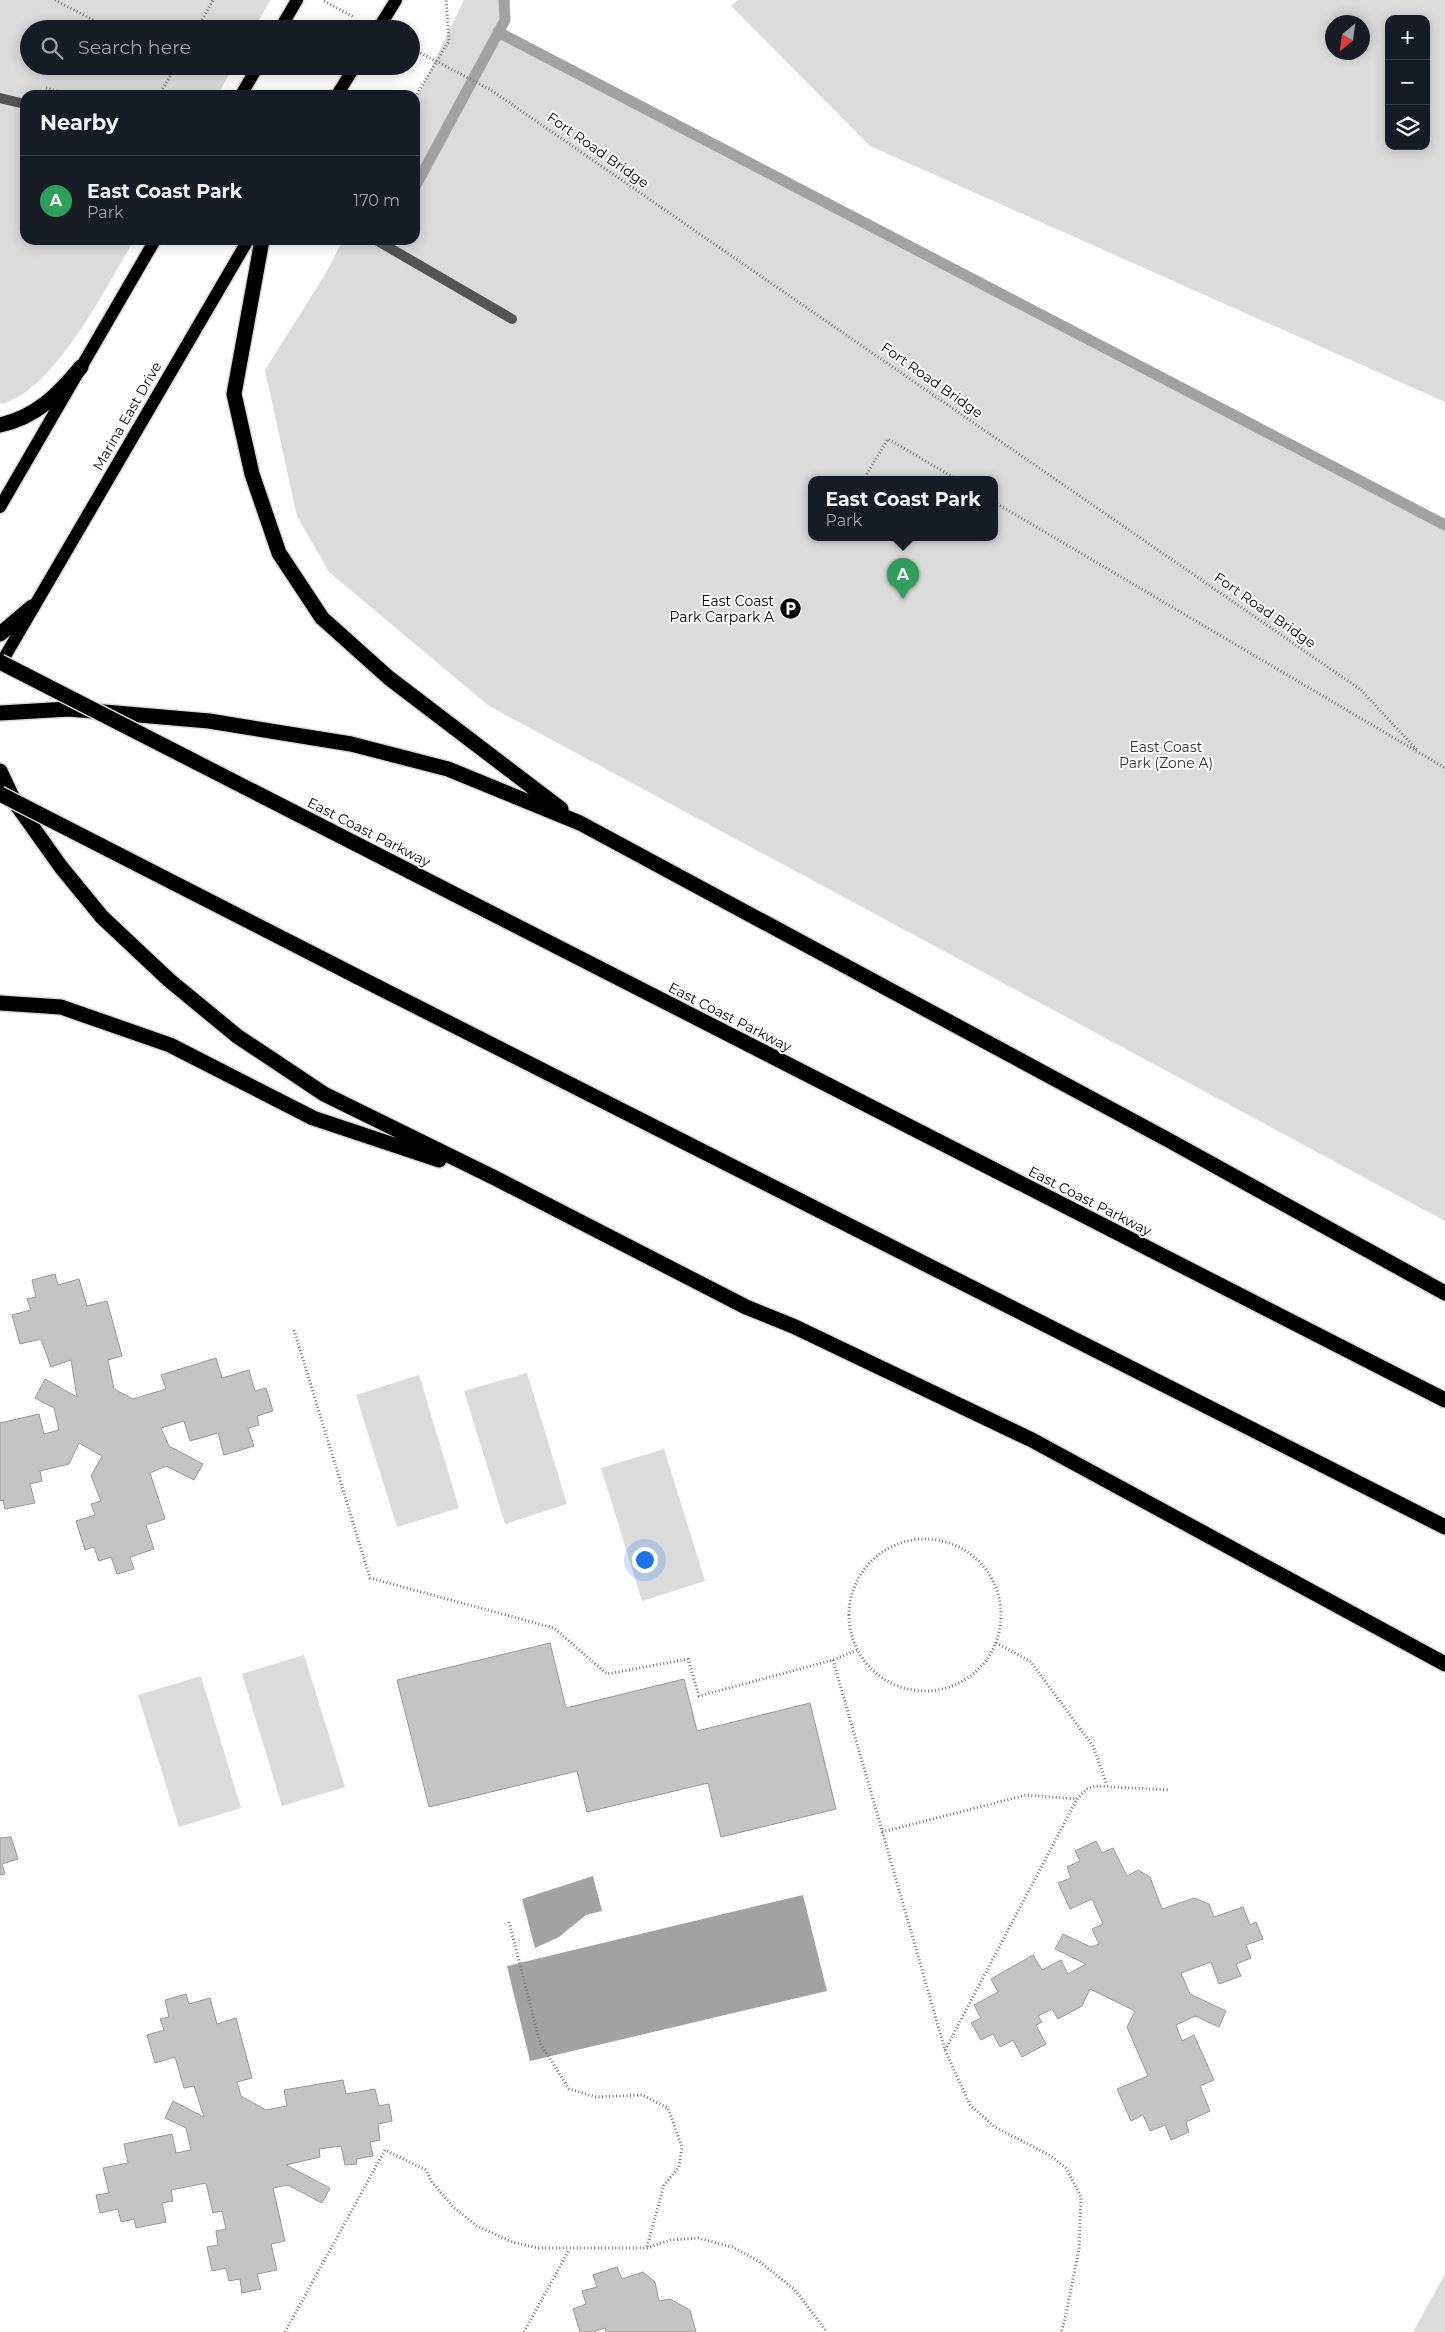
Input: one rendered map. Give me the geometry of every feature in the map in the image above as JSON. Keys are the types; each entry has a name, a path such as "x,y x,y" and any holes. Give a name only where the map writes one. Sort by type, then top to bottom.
{"highway":[{"path":"261,245 234,394 252,474 279,553 322,618 381,671 489,756 580,824"},
{"path":"0,426 18,421 36,412 60,393 81,367"},
{"path":"0,634 32,608"},
{"name":"East Coast Parkway","path":"0,663 1445,1400"},
{"path":"0,713 69,708 209,721 351,744 448,769 580,824 1172,1142 1445,1293"},
{"path":"0,771 14,801 24,816 61,867 102,917 169,980 222,1024 324,1094 495,1178 746,1306 793,1326 1032,1440 1445,1664"},
{"path":"0,794 1445,1527"},
{"path":"0,1002 61,1007 170,1045 313,1118 495,1178"}],"main road":[{"path":"285,20 297,0"},
{"path":"384,20 396,0"},
{"path":"244,90 253,75"},
{"path":"340,90 349,75"},
{"path":"0,507 152,245"},
{"name":"Marina East Drive","path":"0,663 245,245"}],"street":[{"path":"0,98 20,103"},
{"path":"385,245 512,319"}],"path":[{"path":"55,0 93,20"},
{"path":"202,20 213,0"},
{"path":"321,0 360,20"},
{"path":"419,90 449,41 446,0"},
{"name":"Fort Road Bridge","path":"420,53 491,90 1361,690 1422,755"},
{"path":"162,90 171,75"},
{"path":"865,476 888,438 951,476"},
{"path":"998,504 1445,768"},
{"path":"294,1330 370,1578 554,1628 607,1674 688,1660 699,1696 833,1660 858,1650"},
{"path":"920,1539 942,1541 962,1549 980,1562 988,1574 999,1600 1001,1622 996,1643 985,1662 970,1677 950,1687 929,1691 907,1689 887,1681 870,1668 858,1650 850,1629 849,1608 854,1587 861,1574 880,1553 900,1543 920,1539"},
{"path":"996,1643 1030,1661 1093,1746 1107,1785"},
{"path":"833,1660 945,2050 970,2105 995,2127 1049,2154 1066,2168 1081,2197 1079,2249 1066,2319 1061,2332"},
{"path":"945,2050 1077,1799 1087,1789 1107,1785 1169,1790"},
{"path":"882,1832 1026,1795 1077,1799"},
{"path":"509,1922 540,2043 569,2089 596,2097 642,2095 668,2108 682,2147 679,2167 664,2185 646,2248"},
{"path":"285,2332 385,2150 426,2170 431,2180 454,2208 477,2226 512,2242 538,2248 569,2250 646,2248 671,2240 698,2238 732,2247 760,2262 794,2289 827,2332"},
{"path":"524,2332 569,2250"}],"green space":[{"path":"0,0 270,0 259,20 20,20 20,75 228,75 221,90 20,90 20,245 131,245 94,309 59,360 40,380 20,396 0,404"},
{"name":"East Coast Park (Zone A)","path":"464,0 510,0 505,32 1445,522 1445,1221 489,706 329,572 297,516 265,370 326,273 340,245 420,245 420,91"},
{"path":"738,0 1445,0 1445,402 870,146 731,6"},
{"path":"527,1373 567,1504 505,1524 464,1391"},
{"path":"419,1375 459,1508 397,1527 356,1395"},
{"path":"664,1449 705,1581 642,1601 601,1468"},
{"path":"304,1655 345,1787 282,1806 242,1674"},
{"path":"201,1676 241,1808 179,1827 138,1695"},
{"path":"1445,2274 1445,2332 1413,2332"}],"shaded area":[{"path":"593,1876 602,1911 586,1915 559,1937 535,1948 522,1899"},
{"path":"803,1895 827,1991 530,2061 507,1966"}],"building":[{"path":"55,1274 58,1285 79,1279 87,1306 107,1301 122,1356 108,1360 114,1389 133,1399 166,1389 161,1375 216,1358 222,1378 249,1370 255,1391 266,1388 273,1411 257,1416 259,1425 248,1428 254,1446 224,1455 218,1433 190,1441 184,1421 161,1428 169,1446 203,1464 194,1480 166,1466 150,1473 165,1519 146,1525 154,1549 130,1557 134,1569 117,1574 111,1557 99,1561 94,1547 85,1550 76,1521 95,1515 91,1504 101,1501 91,1476 102,1456 79,1443 69,1464 40,1471 42,1481 30,1484 35,1503 5,1509 3,1500 0,1501 0,1423 39,1414 44,1434 59,1430 54,1408 35,1398 45,1379 77,1397 71,1360 51,1367 41,1339 20,1344 12,1315 31,1310 27,1299 36,1297 32,1280"},
{"path":"550,1643 566,1708 684,1679 697,1731 810,1703 836,1809 721,1837 708,1783 587,1812 577,1771 429,1807 397,1680"},
{"path":"11,1837 18,1859 2,1864 5,1874 0,1875 0,1838"},
{"path":"1096,1841 1102,1853 1113,1848 1127,1876 1138,1870 1150,1877 1162,1909 1194,1898 1209,1904 1214,1917 1243,1907 1250,1925 1256,1922 1263,1939 1246,1945 1251,1958 1236,1964 1241,1976 1219,1984 1211,1962 1181,1973 1190,1994 1226,2011 1219,2027 1195,2016 1176,2025 1182,2041 1194,2035 1214,2080 1200,2086 1210,2111 1186,2122 1189,2132 1171,2140 1165,2125 1150,2131 1143,2115 1131,2121 1117,2089 1148,2076 1127,2027 1135,2011 1090,1989 1082,2006 1058,2019 1052,2009 1038,2016 1042,2022 1036,2025 1046,2044 1022,2057 1013,2040 1000,2047 993,2034 981,2040 971,2023 981,2018 974,2005 998,1992 991,1979 1033,1955 1042,1970 1061,1960 1068,1974 1086,1964 1055,1949 1063,1934 1091,1947 1099,1944 1092,1929 1103,1924 1092,1899 1070,1909 1058,1883 1071,1878 1067,1867 1080,1861 1075,1851"},
{"path":"186,1994 189,2004 210,1998 217,2024 236,2018 252,2078 237,2082 241,2096 266,2110 287,2106 284,2090 343,2080 346,2094 375,2089 379,2106 389,2104 392,2121 378,2124 380,2140 370,2142 373,2156 356,2159 357,2164 345,2165 341,2146 319,2149 320,2157 286,2165 330,2188 322,2203 288,2185 273,2188 285,2241 271,2244 277,2270 257,2274 261,2289 242,2293 240,2279 229,2281 226,2268 212,2271 207,2247 218,2245 216,2231 226,2229 222,2211 213,2213 206,2183 171,2190 173,2201 162,2203 166,2222 136,2228 134,2219 121,2222 118,2209 100,2213 96,2195 109,2193 103,2168 128,2163 124,2144 172,2134 176,2153 191,2150 186,2128 165,2118 173,2101 204,2117 194,2086 184,2088 175,2057 155,2063 147,2035 164,2030 160,2019 169,2017 165,2000"},
{"path":"617,2267 622,2279 643,2272 655,2282 659,2301 670,2299 690,2310 696,2332 606,2332 605,2328 593,2332 580,2332 573,2309 586,2304 582,2291 597,2287 593,2275"}],"waterway":[{"path":"420,178 505,20 504,0"},
{"path":"498,32 1445,525"}],"place":[{"name":"East Coast Park","path":"903,599"},
{"name":"East Coast Park Carpark A","path":"790,609"}]}
